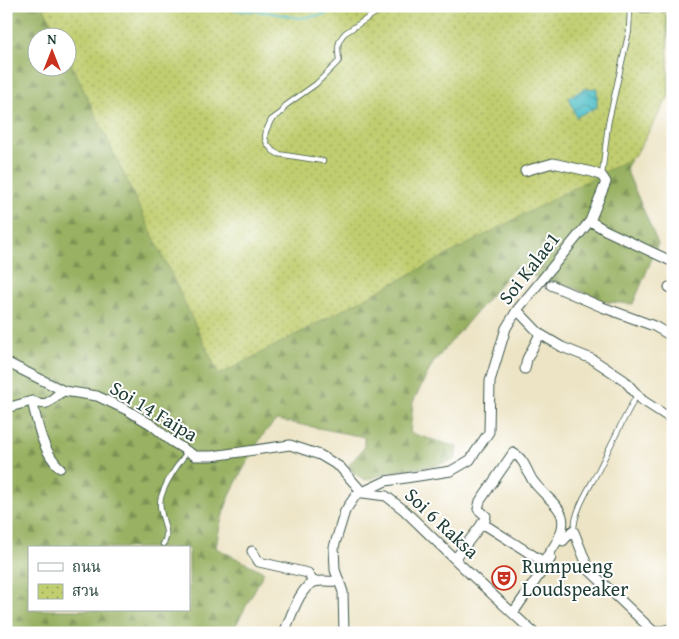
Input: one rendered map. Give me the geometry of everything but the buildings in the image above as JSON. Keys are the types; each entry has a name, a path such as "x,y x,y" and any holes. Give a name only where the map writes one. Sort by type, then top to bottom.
{"street":[{"path":"525,171 553,164 592,172 602,176"},
{"name":"Soi Kalae1","path":"344,633 343,592 335,570 334,547 345,512 356,496 386,481 451,471 470,460 489,432 490,381 506,328 517,310 590,221 606,182 602,176"},
{"path":"590,221 673,262"},
{"path":"551,285 602,307 654,326 673,337"},
{"path":"517,310 540,334 592,359 624,380 642,400 673,420"},
{"path":"525,370 527,359 540,334"},
{"name":"Soi 14 Faipa","path":"6,362 64,391 97,396 127,410 152,425 171,441 195,456 212,456 290,445 320,455 340,467 364,493"},
{"path":"6,408 32,401 40,405 46,404 64,391"},
{"path":"32,401 39,433 51,460 60,468"},
{"path":"455,559 486,516 478,509 480,501 514,452 520,458 533,481 558,506 562,513 563,531 542,561 482,523"},
{"name":"Soi 6 Raksa","path":"364,493 386,496 404,510 534,633"},
{"path":"513,613 569,532 572,531 589,570 653,633 669,630"},
{"path":"252,551 259,562 308,573 313,582"},
{"path":"284,633 299,597 307,587 313,582 339,582"}],"lane":[{"path":"324,160 286,156 274,151 267,144 265,137 267,126 290,101 316,84 339,61 339,40 344,34 386,6"},
{"path":"602,176 608,124 630,31 630,6"},
{"path":"634,6 648,11 664,7"},
{"path":"574,532 574,524 582,503 638,395"},
{"path":"163,544 167,534 161,516 161,498 173,473 187,452"}],"green space":[{"path":"6,6 488,6 641,27 667,15 670,25 659,102 626,169 658,244 633,304 607,302 574,288 512,270 433,363 413,402 410,433 457,447 455,459 434,466 394,471 366,480 353,473 349,465 364,448 364,437 277,420 261,439 236,483 227,503 216,548 264,572 232,633 6,633"},
{"path":"43,6 665,6 669,96 635,156 219,375 78,78 78,28 54,28"}],"water":[{"path":"597,88 597,107 576,117 569,97 584,89"}],"waterway":[{"path":"227,6 235,10 267,12 299,18 322,15 342,6"}],"place":[{"name":"Rumpueng Loudspeaker","path":"504,578"}]}
